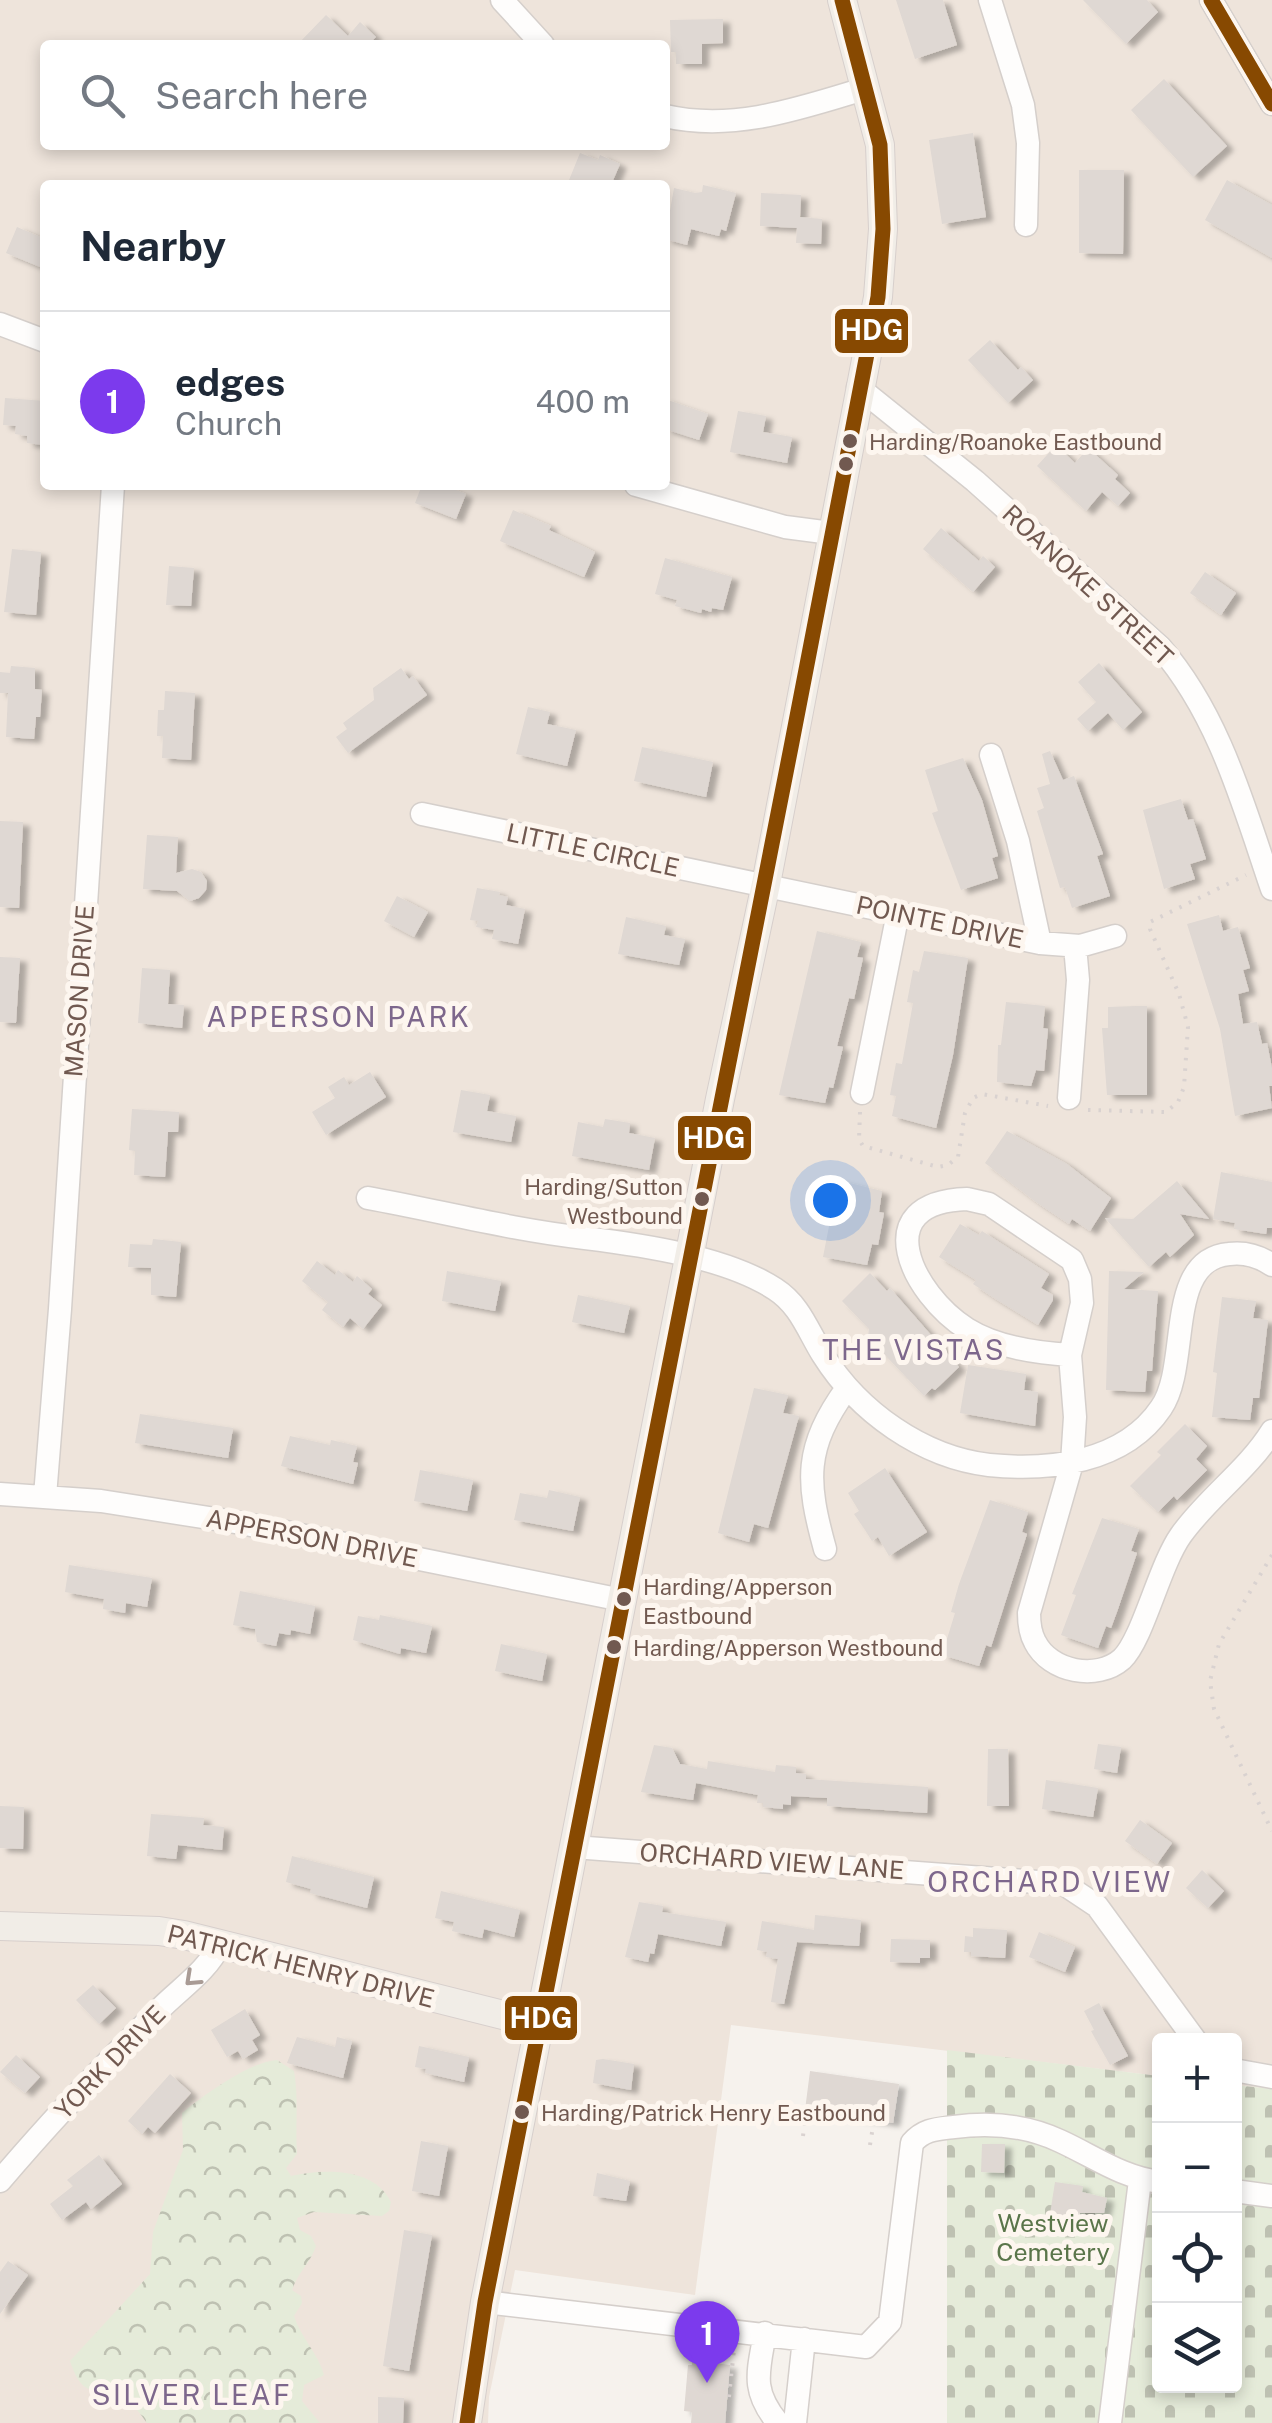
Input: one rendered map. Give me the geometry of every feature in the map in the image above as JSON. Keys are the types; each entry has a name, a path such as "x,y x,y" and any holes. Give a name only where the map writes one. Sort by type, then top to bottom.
{"main road":[{"path":"466,2423 484,2302 766,884 878,297 883,230 880,146 842,0"},
{"name":"PATRICK HENRY DRIVE","path":"0,1926 159,1930 539,2024"}],"street":[{"path":"502,0 538,40"},
{"path":"990,0 1023,104 1028,143 1026,225"},
{"path":"1211,0 1272,104"},
{"path":"670,117 705,122 748,119 783,113 866,88"},
{"path":"0,324 40,339"},
{"name":"ROANOKE STREET","path":"858,386 974,481 1160,647 1202,704 1266,852 1272,888"},
{"name":"MASON DRIVE","path":"45,1496 113,490"},
{"path":"654,490 767,522 831,533"},
{"path":"991,755 1018,840 1040,943"},
{"name":"LITTLE CIRCLE","path":"422,814 766,884"},
{"name":"POINTE DRIVE","path":"766,884 1040,943 1075,946 1115,936"},
{"path":"862,1093 898,913"},
{"path":"1069,1098 1078,980 1075,946"},
{"path":"368,1198 690,1257 729,1269 776,1290 798,1310 848,1388 892,1427 938,1451 990,1465 1072,1464 1118,1445 1144,1427 1161,1408 1174,1383 1187,1286 1197,1269 1230,1253 1256,1256 1272,1265"},
{"path":"1070,1355 1034,1352 997,1342 971,1331 936,1304 917,1280 907,1253 908,1231 917,1216 940,1202 982,1201 1064,1252 1076,1268 1081,1291 1080,1319 1070,1355 1075,1417 1072,1464 1030,1606 1033,1640 1048,1658 1066,1668 1091,1671 1110,1666 1130,1648 1176,1542 1196,1515 1245,1468 1272,1431"},
{"path":"825,1549 815,1512 812,1466 822,1427 848,1388"},
{"name":"APPERSON DRIVE","path":"0,1494 102,1501 241,1523 622,1600"},
{"name":"ORCHARD VIEW LANE","path":"574,1847 1064,1884 1097,1906 1191,2033"},
{"name":"YORK DRIVE","path":"0,2181 159,2010 213,1960 220,1944"},
{"path":"1242,2071 1272,2077"},
{"path":"484,2302 866,2347 890,2322 912,2142 925,2131 1018,2126 1150,2181 1110,2423"},
{"path":"1242,2192 1272,2196"},
{"path":"764,2333 757,2381 760,2398 778,2423"},
{"path":"795,2423 804,2339"}],"path":[{"path":"1272,1555 1219,1644 1210,1681 1214,1709 1272,1830"},
{"path":"803,2136 806,2112"},
{"path":"870,2145 874,2120"},
{"path":"728,2397 734,2347"}],"shaded area":[{"path":"0,0 1272,0 1272,2089 1242,2086 1242,2033 1152,2033 1152,2075 731,2025 695,2295 515,2270 489,2397 488,2423 0,2423"}],"green space":[{"name":"Westview Cemetery","path":"947,2050 1152,2075 1152,2393 1242,2393 1242,2086 1272,2089 1272,2423 947,2423"},
{"path":"277,2060 294,2071 297,2154 286,2168 291,2176 347,2173 373,2182 391,2202 389,2211 382,2216 314,2212 297,2218 300,2230 311,2236 316,2246 292,2290 301,2296 302,2303 294,2316 324,2375 304,2385 302,2401 320,2423 147,2423 125,2399 85,2387 70,2361 150,2274 153,2232 183,2150 182,2113 240,2073"}],"building":[{"path":"896,0 943,0 957,45 915,59"},
{"path":"1083,0 1147,0 1158,12 1126,44"},
{"path":"326,15 348,36 360,22 376,37 373,40 302,40"},
{"path":"723,19 723,43 702,44 702,64 676,64 676,52 671,52 670,20"},
{"path":"1164,79 1227,146 1193,177 1131,110"},
{"path":"973,133 986,217 942,224 929,140"},
{"path":"580,153 598,160 600,155 620,164 613,180 569,180"},
{"path":"1079,170 1124,170 1123,254 1079,253"},
{"path":"1227,180 1272,205 1272,258 1205,220"},
{"path":"703,185 736,193 726,231 721,229 719,236 691,229 687,245 670,240 674,188 702,192"},
{"path":"761,193 801,195 800,217 822,219 821,244 796,243 797,228 760,226"},
{"path":"17,227 40,237 40,267 6,253"},
{"path":"990,340 1033,380 1008,403 968,360"},
{"path":"5,398 40,401 40,445 27,443 27,436 15,434 16,426 3,425"},
{"path":"670,401 708,414 699,440 670,431"},
{"path":"738,411 766,416 763,432 792,437 787,463 730,452"},
{"path":"1056,445 1075,463 1088,448 1118,475 1115,479 1130,493 1118,506 1102,492 1086,511 1037,466"},
{"path":"420,490 456,490 466,494 456,519 415,503"},
{"path":"513,510 551,526 549,530 595,552 584,577 500,541"},
{"path":"941,528 979,561 983,556 995,567 973,592 923,549"},
{"path":"12,549 41,552 36,615 4,612"},
{"path":"665,558 732,577 723,610 702,609 701,613 675,606 677,600 655,594"},
{"path":"169,566 194,568 191,606 166,605"},
{"path":"1205,572 1236,593 1221,615 1190,593"},
{"path":"1099,663 1142,712 1123,730 1108,713 1088,731 1077,719 1096,702 1078,682"},
{"path":"11,666 35,668 35,689 42,690 34,739 6,737 8,693 0,693 0,672 10,673"},
{"path":"401,668 409,679 413,676 427,695 348,753 336,737 347,729 343,723 374,700 373,688"},
{"path":"165,691 195,693 191,760 162,758 163,736 157,736 158,710 164,710"},
{"path":"528,707 550,712 547,724 576,730 567,766 516,754"},
{"path":"642,747 713,762 706,797 634,781"},
{"path":"1050,751 1063,780 1074,776 1103,854 1097,856 1110,896 1072,908 1065,887 1060,888 1037,811 1044,808 1037,788 1050,784 1042,754"},
{"path":"963,758 982,800 998,856 992,858 998,878 961,890 932,813 938,811 925,770"},
{"path":"1181,799 1188,820 1193,819 1206,859 1190,864 1195,879 1164,889 1143,810"},
{"path":"0,821 23,822 19,908 0,907"},
{"path":"147,835 178,837 176,873 192,869 201,872 207,881 199,898 190,901 177,891 143,889"},
{"path":"477,888 500,892 499,895 508,897 506,905 525,909 518,944 492,939 494,930 476,927 478,921 470,920"},
{"path":"397,896 428,912 414,937 384,921"},
{"path":"1219,915 1223,931 1238,927 1250,968 1243,970 1249,991 1238,994 1243,1024 1257,1022 1272,1068 1272,1108 1235,1116 1220,1029 1187,924"},
{"path":"626,917 666,926 664,935 685,939 679,965 618,954"},
{"path":"817,931 861,942 857,957 863,958 837,1046 843,1047 833,1088 829,1087 825,1103 779,1095"},
{"path":"924,951 968,958 953,1055 936,1128 892,1116 896,1096 890,1095 896,1063 902,1064 913,1003 907,1002 913,970 919,972"},
{"path":"0,957 20,958 16,1023 0,1022"},
{"path":"142,968 170,970 168,1004 184,1005 182,1028 138,1023"},
{"path":"1006,1002 1045,1006 1043,1028 1048,1029 1044,1071 1036,1070 1031,1086 997,1082 998,1045"},
{"path":"1147,1006 1147,1095 1107,1095 1102,1028 1108,1028 1108,1007"},
{"path":"370,1072 386,1097 326,1135 312,1112 335,1098 328,1087 344,1077 349,1085"},
{"path":"461,1090 490,1095 487,1111 516,1116 511,1142 453,1132"},
{"path":"132,1109 179,1112 178,1132 168,1132 165,1177 134,1175 135,1151 129,1150"},
{"path":"605,1119 630,1123 629,1133 655,1138 649,1170 572,1156 578,1122 603,1127"},
{"path":"1007,1131 1067,1164 1111,1198 1090,1231 1072,1219 1069,1224 985,1163"},
{"path":"1221,1172 1272,1182 1272,1228 1267,1228 1266,1234 1234,1229 1235,1223 1213,1219"},
{"path":"838,1180 882,1191 879,1212 884,1213 878,1245 872,1244 867,1265 823,1257"},
{"path":"1177,1181 1209,1219 1180,1214 1194,1235 1170,1257 1166,1252 1149,1267 1105,1218 1133,1219"},
{"path":"960,1224 979,1235 982,1231 1049,1274 1041,1288 1053,1295 1053,1300 1038,1325 973,1284 976,1280 939,1257"},
{"path":"153,1239 181,1242 176,1297 151,1295 151,1268 128,1267 130,1244 152,1245"},
{"path":"317,1261 335,1275 338,1270 353,1282 357,1276 372,1289 368,1294 382,1305 363,1329 350,1318 343,1327 322,1310 328,1302 302,1281"},
{"path":"447,1271 501,1281 495,1311 442,1301"},
{"path":"1109,1271 1144,1272 1124,1289 1158,1291 1152,1371 1147,1371 1145,1392 1106,1390"},
{"path":"870,1273 887,1291 890,1288 959,1367 924,1396 868,1337 869,1329 842,1301"},
{"path":"578,1295 630,1306 624,1333 572,1322"},
{"path":"1222,1297 1256,1301 1253,1318 1268,1320 1259,1398 1253,1398 1250,1420 1212,1417"},
{"path":"968,1365 1026,1374 1024,1390 1038,1392 1035,1426 960,1413"},
{"path":"754,1388 788,1395 783,1413 799,1416 768,1528 754,1524 749,1542 718,1533"},
{"path":"140,1414 233,1428 228,1458 135,1443"},
{"path":"1185,1424 1207,1446 1196,1459 1207,1470 1177,1500 1174,1496 1158,1512 1130,1486"},
{"path":"290,1436 357,1446 353,1484 281,1466"},
{"path":"885,1468 927,1532 889,1556 878,1537 872,1541 854,1514 859,1511 848,1493"},
{"path":"420,1470 473,1480 467,1511 414,1501"},
{"path":"549,1490 580,1497 573,1531 514,1520 520,1493 547,1498"},
{"path":"990,1500 1028,1512 1022,1532 1027,1534 991,1647 986,1645 979,1666 942,1655 959,1584"},
{"path":"1102,1518 1139,1529 1131,1551 1137,1553 1118,1609 1098,1648 1061,1635 1076,1595 1072,1594"},
{"path":"69,1565 152,1578 147,1607 126,1603 125,1613 103,1609 104,1599 65,1592"},
{"path":"240,1591 315,1606 310,1634 291,1630 290,1635 279,1633 276,1646 257,1642 255,1629 233,1625"},
{"path":"380,1615 432,1626 426,1653 401,1648 400,1654 353,1640 358,1616 379,1620"},
{"path":"501,1644 547,1654 542,1681 495,1671"},
{"path":"1098,1744 1121,1747 1117,1773 1094,1769"},
{"path":"654,1745 672,1748 680,1764 707,1769 708,1761 775,1772 776,1765 796,1767 796,1773 806,1774 806,1779 928,1787 927,1813 827,1806 827,1798 791,1796 791,1805 783,1804 783,1809 763,1807 763,1803 757,1803 758,1795 696,1783 693,1800 641,1792"},
{"path":"988,1749 1008,1749 1009,1806 987,1806"},
{"path":"1046,1780 1098,1788 1093,1817 1042,1809"},
{"path":"0,1806 24,1807 23,1849 0,1848"},
{"path":"151,1814 204,1818 203,1825 224,1827 222,1850 178,1845 176,1859 147,1856"},
{"path":"1140,1820 1172,1843 1157,1864 1125,1841"},
{"path":"292,1856 374,1877 367,1908 310,1893 311,1889 286,1882"},
{"path":"1202,1870 1224,1891 1208,1908 1186,1888"},
{"path":"441,1891 520,1910 514,1937 484,1929 482,1938 452,1931 454,1922 435,1918"},
{"path":"639,1902 663,1906 662,1912 726,1922 721,1946 658,1934 648,1962 625,1957"},
{"path":"815,1915 861,1920 859,1946 797,1942 784,2004 771,2002 778,1959 757,1950 762,1921 814,1930"},
{"path":"973,1928 1007,1930 1005,1958 964,1952 965,1936 973,1937"},
{"path":"1039,1932 1075,1947 1065,1972 1029,1957"},
{"path":"891,1939 930,1940 930,1958 920,1958 920,1963 890,1962"},
{"path":"93,1985 116,2008 99,2024 76,2000"},
{"path":"1099,2003 1128,2056 1110,2065 1084,2011"},
{"path":"245,2009 260,2035 252,2040 258,2050 243,2059 238,2051 227,2057 211,2030"},
{"path":"297,2037 335,2047 337,2037 352,2041 343,2078 287,2063"},
{"path":"419,2046 469,2057 464,2082 415,2067"},
{"path":"16,2055 40,2077 25,2093 0,2072"},
{"path":"596,2060 634,2064 631,2090 593,2083"},
{"path":"810,2071 899,2084 893,2123 805,2110"},
{"path":"170,2074 191,2093 155,2133 148,2127 142,2134 128,2121"},
{"path":"421,2141 448,2146 439,2196 412,2191"},
{"path":"982,2144 1005,2144 1004,2173 981,2172"},
{"path":"99,2155 122,2184 91,2209 86,2202 62,2220 50,2204 73,2186 67,2180"},
{"path":"597,2173 630,2181 626,2201 593,2196"},
{"path":"1055,2182 1083,2186 1082,2192 1107,2198 1104,2213 1080,2213 1080,2218 1050,2214"},
{"path":"404,2230 432,2235 409,2371 383,2366"},
{"path":"8,2261 28,2275 0,2314 0,2272"},
{"path":"692,2360 730,2365 725,2423 691,2423 692,2412 684,2411 688,2365 692,2365"},
{"path":"378,2397 404,2398 403,2423 378,2423"}],"transit line":[{"name":"HDG","path":"467,2423 485,2302 878,297 883,229 880,145 842,0"},
{"name":"HDG","path":"1211,0 1272,104"}],"place":[{"name":"Harding/Roanoke Eastbound","path":"850,441"},
{"name":"Harding/Sutton Westbound","path":"702,1199"},
{"name":"Harding/Apperson Eastbound","path":"624,1599"},
{"name":"Harding/Apperson Westbound","path":"614,1647"},
{"name":"Harding/Patrick Henry Eastbound","path":"522,2112"},
{"name":"edges","path":"707,2383"}],"district":[{"name":"APPERSON PARK","path":"339,1017"},
{"name":"THE VISTAS","path":"914,1350"},
{"name":"ORCHARD VIEW","path":"1050,1882"},
{"name":"SILVER LEAF","path":"192,2395"}]}
